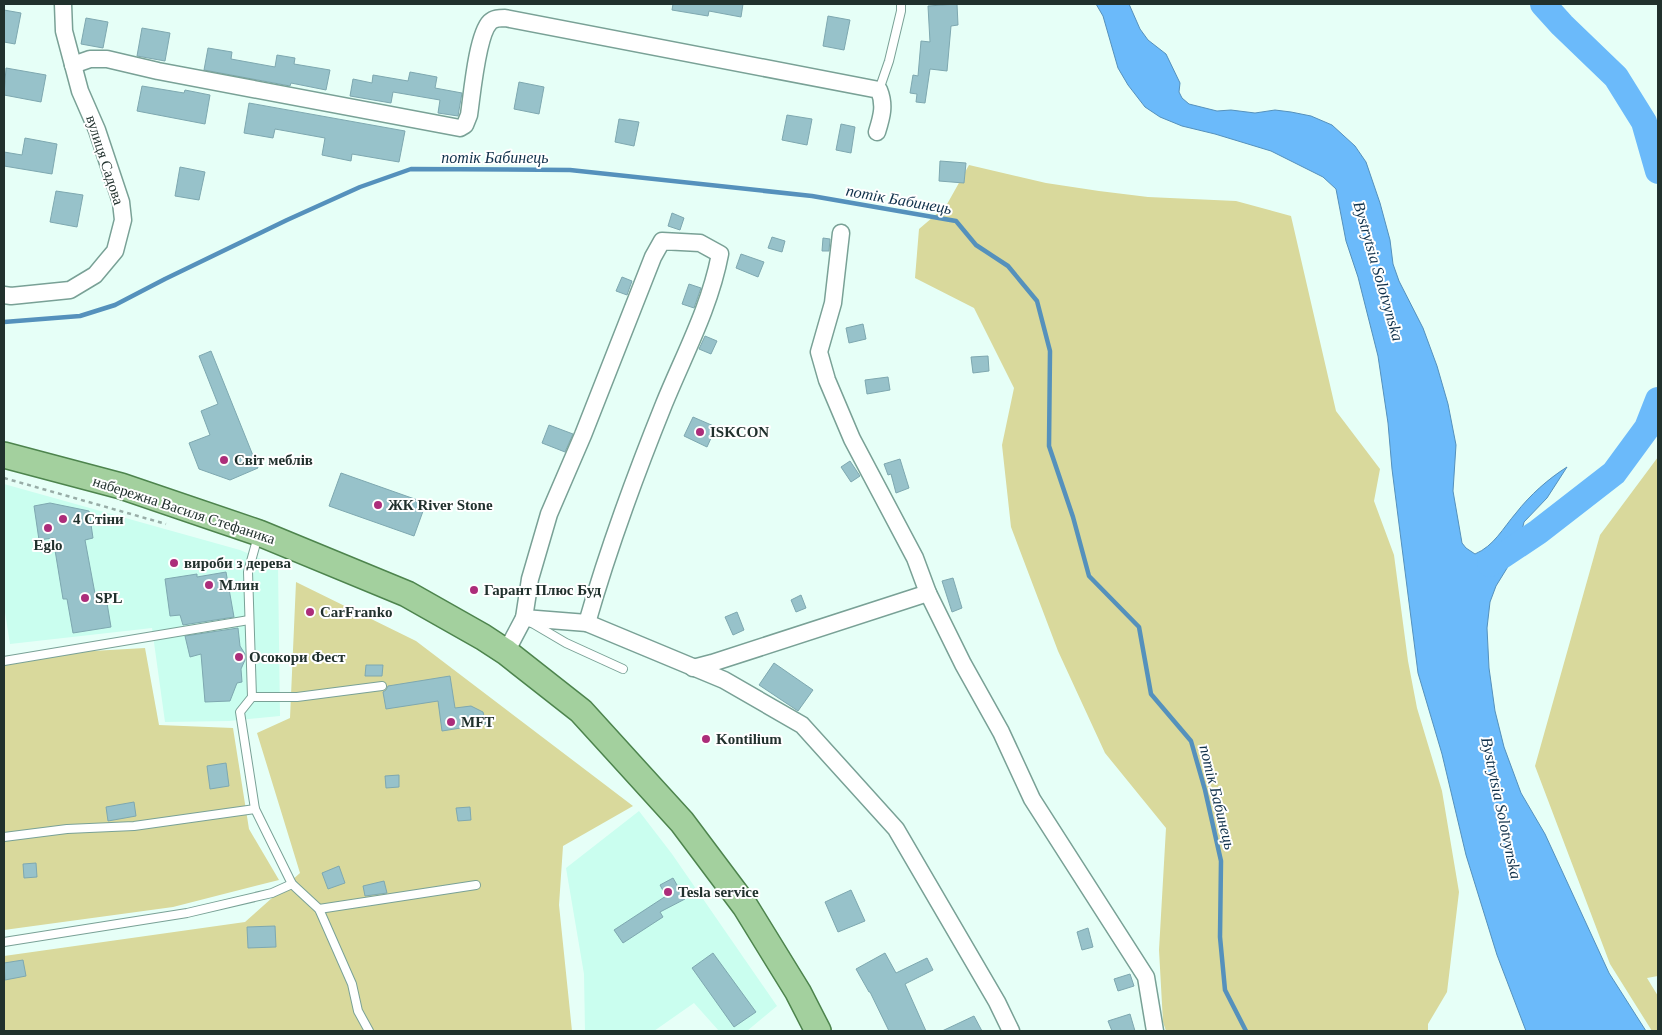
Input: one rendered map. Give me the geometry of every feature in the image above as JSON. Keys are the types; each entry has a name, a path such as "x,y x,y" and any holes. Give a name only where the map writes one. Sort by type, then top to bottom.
{"main road":[{"name":"набережна Василя Стефаника","path":"4,455 121,486 260,533 407,594 484,637 506,652 581,711 682,822 745,906 798,992 818,1031"}],"street":[{"name":"вулиця Садова","path":"4,295 11,296 70,290 95,275 116,251 123,220 121,202 97,130 80,90 73,65 64,31 63,4"},
{"path":"73,65 90,59 107,59 158,71 460,128 465,125 469,115 482,37 490,22 497,18 879,90 883,101 882,115 877,132"},
{"path":"841,233 833,302 819,352 828,380 852,439 915,558 928,593 963,664 1001,732 1032,799 1146,977 1155,1031"},
{"path":"506,652 524,618 530,579 549,514 583,435 653,258 662,241 700,243 720,254 716,272 697,328 664,404 601,573 587,623"},
{"path":"693,668 928,593"},
{"path":"524,618 587,623 724,680 802,725 896,829 997,1002 1011,1031"}],"lane":[{"path":"879,90 889,61 901,4"},
{"path":"260,533 248,572 252,697 240,712 255,809 292,884 319,909 352,984 358,1011 369,1031"},
{"path":"524,618 566,643 623,669"},
{"path":"4,661 249,620"},
{"path":"252,697 297,697 382,686"},
{"path":"4,837 67,829 134,826 255,809"},
{"path":"4,942 187,913 272,893 292,884"},
{"path":"319,909 476,885"}],"path":[{"path":"4,478 172,525"}],"shaded area":[{"path":"969,165 1046,183 1099,191 1148,197 1236,201 1291,216 1336,411 1380,469 1374,501 1394,555 1408,661 1417,708 1442,791 1459,892 1447,992 1428,1024 1428,1031 1166,1031 1163,1022 1159,950 1166,828 1105,753 1058,651 1011,527 1002,445 1014,388 974,308 915,278 919,229 946,206"},
{"path":"1658,457 1658,976 1647,978 1658,996 1658,1031 1652,1031 1610,964 1535,766 1600,535"},
{"path":"4,484 240,550 278,566 280,716 229,721 165,722 152,628 10,644 4,606"},
{"path":"296,582 416,641 633,806 563,846 559,905 572,1031 4,1031 4,956 245,922 300,873 257,733 290,718"},
{"path":"145,648 159,725 233,728 249,829 279,880 173,907 4,930 4,656"},
{"path":"639,811 672,854 777,1006 747,1031 719,1031 694,1003 654,1031 585,1031 584,974 566,868"}],"water":[{"path":"1096,4 1129,4 1140,29 1148,40 1166,54 1180,83 1179,92 1182,98 1189,104 1217,111 1231,110 1255,113 1275,110 1311,116 1332,125 1355,146 1366,162 1390,240 1393,264 1399,281 1423,328 1448,404 1456,445 1453,491 1462,543 1466,548 1475,554 1482,551 1498,536 1521,506 1533,494 1567,467 1547,498 1524,522 1517,552 1496,586 1490,602 1487,628 1489,668 1495,711 1504,747 1521,793 1545,834 1609,973 1646,1031 1526,1031 1497,955 1466,855 1442,754 1418,673 1392,469 1388,423 1378,356 1358,277 1346,241 1336,189 1323,177 1271,151 1182,126 1160,117 1145,107 1118,68 1103,16"}],"building":[{"path":"673,4 743,4 741,17 709,11 708,16 672,10"},
{"path":"957,4 958,25 951,26 947,71 930,69 925,103 916,102 917,94 910,93 913,75 918,76 921,41 930,42 928,6"},
{"path":"4,10 21,13 15,44 4,42"},
{"path":"828,16 850,20 844,50 823,46"},
{"path":"86,18 108,22 103,48 81,44"},
{"path":"142,28 170,33 165,61 137,56"},
{"path":"208,48 232,52 231,59 275,67 277,55 295,58 294,64 330,70 326,90 291,83 290,86 204,70"},
{"path":"6,68 46,75 41,102 4,95"},
{"path":"410,72 437,77 435,88 462,93 458,116 438,113 440,100 393,92 391,103 350,96 353,79 372,83 373,75 408,81"},
{"path":"519,82 544,87 539,114 514,109"},
{"path":"142,86 184,93 185,90 210,95 205,124 137,111"},
{"path":"249,103 405,131 399,162 352,154 351,161 322,155 325,138 275,129 273,138 244,133"},
{"path":"787,115 812,119 807,145 782,140"},
{"path":"619,119 639,122 634,146 615,142"},
{"path":"841,124 855,127 851,153 836,150"},
{"path":"25,138 57,144 52,174 4,166 4,152 22,155"},
{"path":"940,161 966,163 964,183 939,181"},
{"path":"180,167 205,172 199,200 175,196"},
{"path":"56,191 83,195 77,227 50,222"},
{"path":"672,213 684,218 680,230 668,226"},
{"path":"772,237 785,241 782,252 768,248"},
{"path":"823,238 830,239 829,251 822,251"},
{"path":"741,254 764,262 758,277 736,268"},
{"path":"622,277 632,281 627,295 616,291"},
{"path":"689,284 701,288 694,308 682,304"},
{"path":"863,324 866,339 849,343 846,328"},
{"path":"705,336 717,341 711,354 699,349"},
{"path":"211,351 258,468 230,480 199,469 189,443 210,435 201,411 218,404 199,356"},
{"path":"988,356 989,371 973,373 971,357"},
{"path":"888,377 890,390 867,394 865,380"},
{"name":"ISKCON","path":"693,417 716,427 707,447 684,436"},
{"path":"549,425 573,434 565,452 542,443"},
{"path":"900,459 909,488 896,493 891,474 888,475 884,464"},
{"path":"850,461 860,476 851,482 841,467"},
{"name":"ЖК River Stone","path":"341,473 426,503 414,536 329,506"},
{"path":"50,503 89,511 93,538 85,540 96,599 106,597 111,627 73,633 67,599 63,599 53,538 39,540 34,506"},
{"path":"226,572 234,617 183,625 180,615 170,616 165,579 197,574 197,577"},
{"path":"953,578 962,608 952,612 942,581"},
{"path":"801,595 806,608 796,612 791,600"},
{"path":"737,612 744,630 733,635 725,617"},
{"path":"238,628 240,646 245,654 245,660 241,669 242,682 237,683 230,701 205,702 201,654 190,657 185,636"},
{"path":"774,663 813,690 798,711 759,685"},
{"path":"366,665 383,665 382,676 365,676"},
{"path":"450,676 455,708 471,706 483,712 486,724 442,731 438,701 386,709 383,692 388,686"},
{"path":"226,763 229,786 210,789 207,766"},
{"path":"399,775 399,787 386,788 385,776"},
{"path":"134,802 136,816 108,821 106,807"},
{"path":"470,807 471,820 458,821 456,808"},
{"path":"36,863 37,877 24,878 23,864"},
{"path":"339,866 345,883 328,889 322,873"},
{"path":"673,878 685,899 660,912 663,917 623,943 614,930 666,896 660,885"},
{"path":"384,881 387,893 365,896 363,886"},
{"path":"851,890 865,921 838,932 825,902"},
{"path":"275,926 276,947 248,948 247,927"},
{"path":"1088,928 1093,947 1082,950 1077,932"},
{"path":"713,953 756,1012 734,1027 692,968"},
{"path":"885,953 896,973 927,958 933,970 905,984 926,1031 889,1031 870,992 856,969"},
{"path":"23,960 26,976 5,980 4,963"},
{"path":"1130,974 1134,986 1118,991 1114,979"},
{"path":"1130,1014 1135,1031 1112,1031 1108,1021"},
{"path":"974,1016 982,1031 942,1031"}],"waterway":[{"name":"Bystrytsia Solotvynska","path":"1543,4 1616,77 1644,122 1658,171"},
{"name":"потік Бабинець","path":"4,322 80,316 115,305 287,220 360,187 411,169 570,170 812,196 956,221 976,245 1008,266 1037,301 1050,351 1049,446 1073,517 1089,576 1139,627 1151,694 1191,741 1205,790 1221,861 1220,937 1225,990 1246,1031"},
{"name":"Bystrytsia Solotvynska","path":"1490,564 1538,532 1614,473 1647,428 1658,400"}],"place":[{"name":"ISKCON","path":"700,432"},
{"name":"Світ меблів","path":"224,460"},
{"name":"ЖК River Stone","path":"378,505"},
{"name":"4 Стіни","path":"63,519"},
{"name":"Eglo","path":"48,528"},
{"name":"вироби з дерева","path":"174,563"},
{"name":"Млин","path":"209,585"},
{"name":"Гарант Плюс Буд","path":"474,590"},
{"name":"SPL","path":"85,598"},
{"name":"CarFranko","path":"310,612"},
{"name":"Осокори Фест","path":"239,657"},
{"name":"MFT","path":"451,722"},
{"name":"Kontilium","path":"706,739"},
{"name":"Tesla service","path":"668,892"}]}
